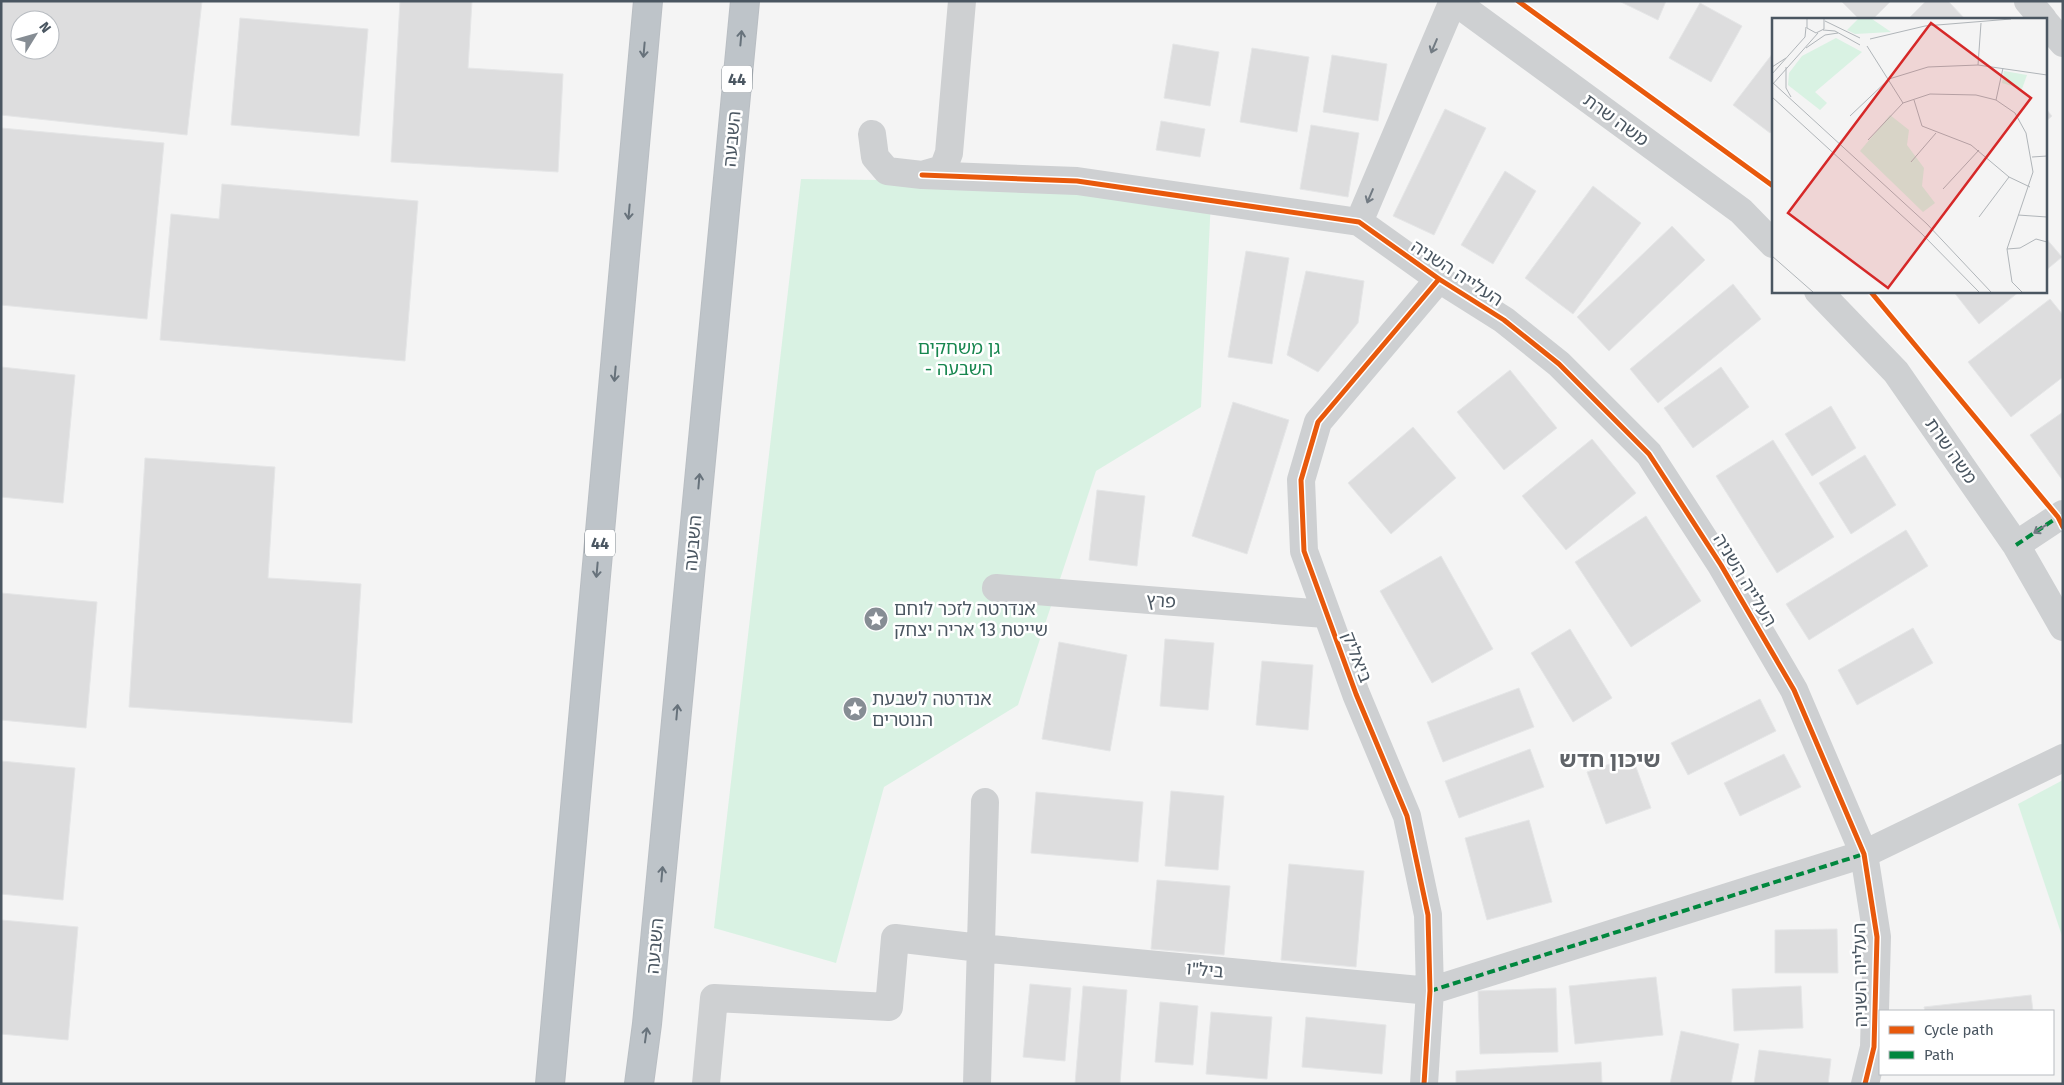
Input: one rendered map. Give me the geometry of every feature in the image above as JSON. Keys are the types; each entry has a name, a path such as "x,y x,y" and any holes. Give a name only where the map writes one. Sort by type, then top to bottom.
{"highway":[{"name":"44","path":"550,1084 648,1"},
{"name":"השבעה","path":"639,1084 647,1024 745,1"}],"street":[{"path":"922,175 942,169 949,153 962,1"},
{"path":"872,134 875,157 887,171 922,175 1078,181 1359,222 1453,1"},
{"name":"משה שרת","path":"1453,1 1741,211 1772,243"},
{"path":"2028,1 2042,18"},
{"path":"2046,23 2063,43"},
{"name":"העלייה השניה","path":"1359,222 1439,279 1504,320 1559,364 1649,454 1721,565 1794,690 1864,854 1877,937 1874,1047 1865,1084"},
{"name":"ביאליק","path":"1424,1084 1430,991 1428,915 1407,816 1325,614 1304,551 1301,480 1318,422 1439,279"},
{"name":"משה שרת","path":"1819,292 1896,372 2016,545 2063,627"},
{"path":"2016,545 2063,514"},
{"name":"פרץ","path":"996,588 1325,614"},
{"path":"1430,991 1864,854 2063,758"},
{"path":"977,1084 985,802"},
{"name":"ביל\"ו","path":"706,1084 714,998 889,1007 895,938 980,948 1430,991"}],"green space":[{"name":"גן משחקים - השבעה","path":"801,179 1047,182 1211,199 1201,407 1096,471 1018,705 884,787 836,963 714,928"},
{"path":"2063,780 2063,939 2018,804"}],"building":[{"path":"1,1 202,1 187,135 1,115"},
{"path":"400,1 472,1 468,68 563,74 558,172 391,162"},
{"path":"1619,1 1666,1 1658,20"},
{"path":"1841,1 1891,1 1874,18 1858,18"},
{"path":"1926,1 1948,1 1964,18 1909,18"},
{"path":"1700,3 1742,26 1711,82 1669,58"},
{"path":"240,18 368,29 359,136 231,125"},
{"path":"1173,44 1219,52 1210,106 1164,98"},
{"path":"1252,48 1309,57 1297,132 1240,122"},
{"path":"1772,54 1772,130 1770,133 1733,105"},
{"path":"1332,55 1387,64 1378,121 1323,112"},
{"path":"1445,109 1486,128 1434,235 1393,216"},
{"path":"2046,109 2052,116 2046,121"},
{"path":"1161,121 1205,129 1200,157 1156,150"},
{"path":"1311,125 1359,133 1348,197 1300,189"},
{"path":"1,128 164,143 147,319 1,305"},
{"path":"1505,171 1536,191 1493,264 1461,245"},
{"path":"222,184 418,201 405,361 160,340 171,214 219,219"},
{"path":"1593,186 1641,223 1573,314 1525,278"},
{"path":"1672,226 1705,260 1609,351 1577,317"},
{"path":"2046,238 2062,257 2046,270"},
{"path":"1246,251 1289,258 1272,364 1228,357"},
{"path":"1306,271 1364,281 1358,323 1318,372 1287,355"},
{"path":"1733,284 1761,319 1658,403 1630,369"},
{"path":"1954,292 2019,292 1979,324"},
{"path":"2050,299 2063,315 2063,377 2011,417 1968,362"},
{"path":"1,367 75,375 63,503 1,497"},
{"path":"1721,367 1749,407 1693,448 1664,408"},
{"path":"1510,370 1557,428 1504,470 1457,412"},
{"path":"1233,402 1289,420 1247,554 1192,536"},
{"path":"1831,406 1856,448 1812,476 1785,434"},
{"path":"2063,412 2063,481 2030,435"},
{"path":"1413,427 1456,478 1391,534 1348,483"},
{"path":"1592,439 1636,493 1566,550 1522,496"},
{"path":"1773,440 1834,537 1777,573 1716,476"},
{"path":"1865,455 1896,505 1851,534 1819,483"},
{"path":"145,458 275,467 268,578 361,584 352,723 129,707"},
{"path":"1097,490 1145,496 1137,566 1089,560"},
{"path":"1646,516 1701,601 1631,647 1575,562"},
{"path":"1906,530 1928,566 1809,640 1786,604"},
{"path":"1441,556 1493,649 1432,683 1380,591"},
{"path":"1,593 97,602 86,728 1,720"},
{"path":"1913,628 1933,663 1857,705 1838,670"},
{"path":"1570,629 1612,698 1573,722 1531,653"},
{"path":"1165,639 1214,643 1208,710 1160,706"},
{"path":"1059,642 1127,655 1110,751 1042,739"},
{"path":"1262,661 1313,665 1308,730 1256,725"},
{"path":"1519,688 1534,727 1443,762 1427,722"},
{"path":"1760,699 1776,731 1688,775 1671,743"},
{"path":"1530,749 1544,787 1459,818 1445,781"},
{"path":"1784,754 1801,787 1740,816 1724,783"},
{"path":"1632,756 1651,808 1606,824 1587,772"},
{"path":"1,761 75,768 63,900 1,894"},
{"path":"1171,791 1224,796 1218,870 1165,866"},
{"path":"1036,792 1143,802 1138,862 1031,853"},
{"path":"1529,820 1552,902 1487,920 1465,838"},
{"path":"1289,864 1364,871 1356,967 1281,960"},
{"path":"1157,880 1230,886 1224,955 1151,949"},
{"path":"1,920 78,927 68,1040 1,1034"},
{"path":"1837,929 1838,973 1775,973 1775,930"},
{"path":"1656,977 1663,1035 1575,1044 1569,986"},
{"path":"1030,984 1071,988 1065,1061 1023,1057"},
{"path":"1083,986 1127,990 1120,1084 1075,1084"},
{"path":"1801,986 1803,1028 1734,1031 1732,989"},
{"path":"1556,988 1558,1052 1480,1054 1478,991"},
{"path":"2031,995 2033,1010 1925,1010 1924,1007"},
{"path":"1160,1002 1198,1006 1193,1065 1155,1062"},
{"path":"1211,1012 1272,1017 1267,1079 1206,1074"},
{"path":"1306,1017 1386,1025 1382,1074 1302,1067"},
{"path":"1681,1031 1739,1044 1731,1084 1670,1084"},
{"path":"1759,1050 1831,1059 1828,1084 1754,1084"},
{"path":"1601,1062 1602,1084 1456,1084 1456,1071"}],"marked path":[{"path":"2016,545 2061,515"},
{"path":"1430,991 1864,854"}],"cycle path":[{"path":"1518,1 1772,185"},
{"path":"922,175 1077,181 1359,222 1439,279 1504,320 1559,364 1649,454 1721,565 1794,690 1864,854 1877,937 1874,1047 1865,1084"},
{"path":"1424,1084 1430,991 1428,915 1407,816 1356,694 1304,551 1301,480 1318,422 1439,279"},
{"path":"1871,292 2058,517 2063,527"}],"place":[{"name":"אנדרטה לזכר לוחם שייטת 13 אריה יצחק","path":"876,619"},
{"name":"אנדרטה לשבעת הנוטרים","path":"855,709"}],"district":[{"name":"שיכון חדש","path":"1610,759"}]}
